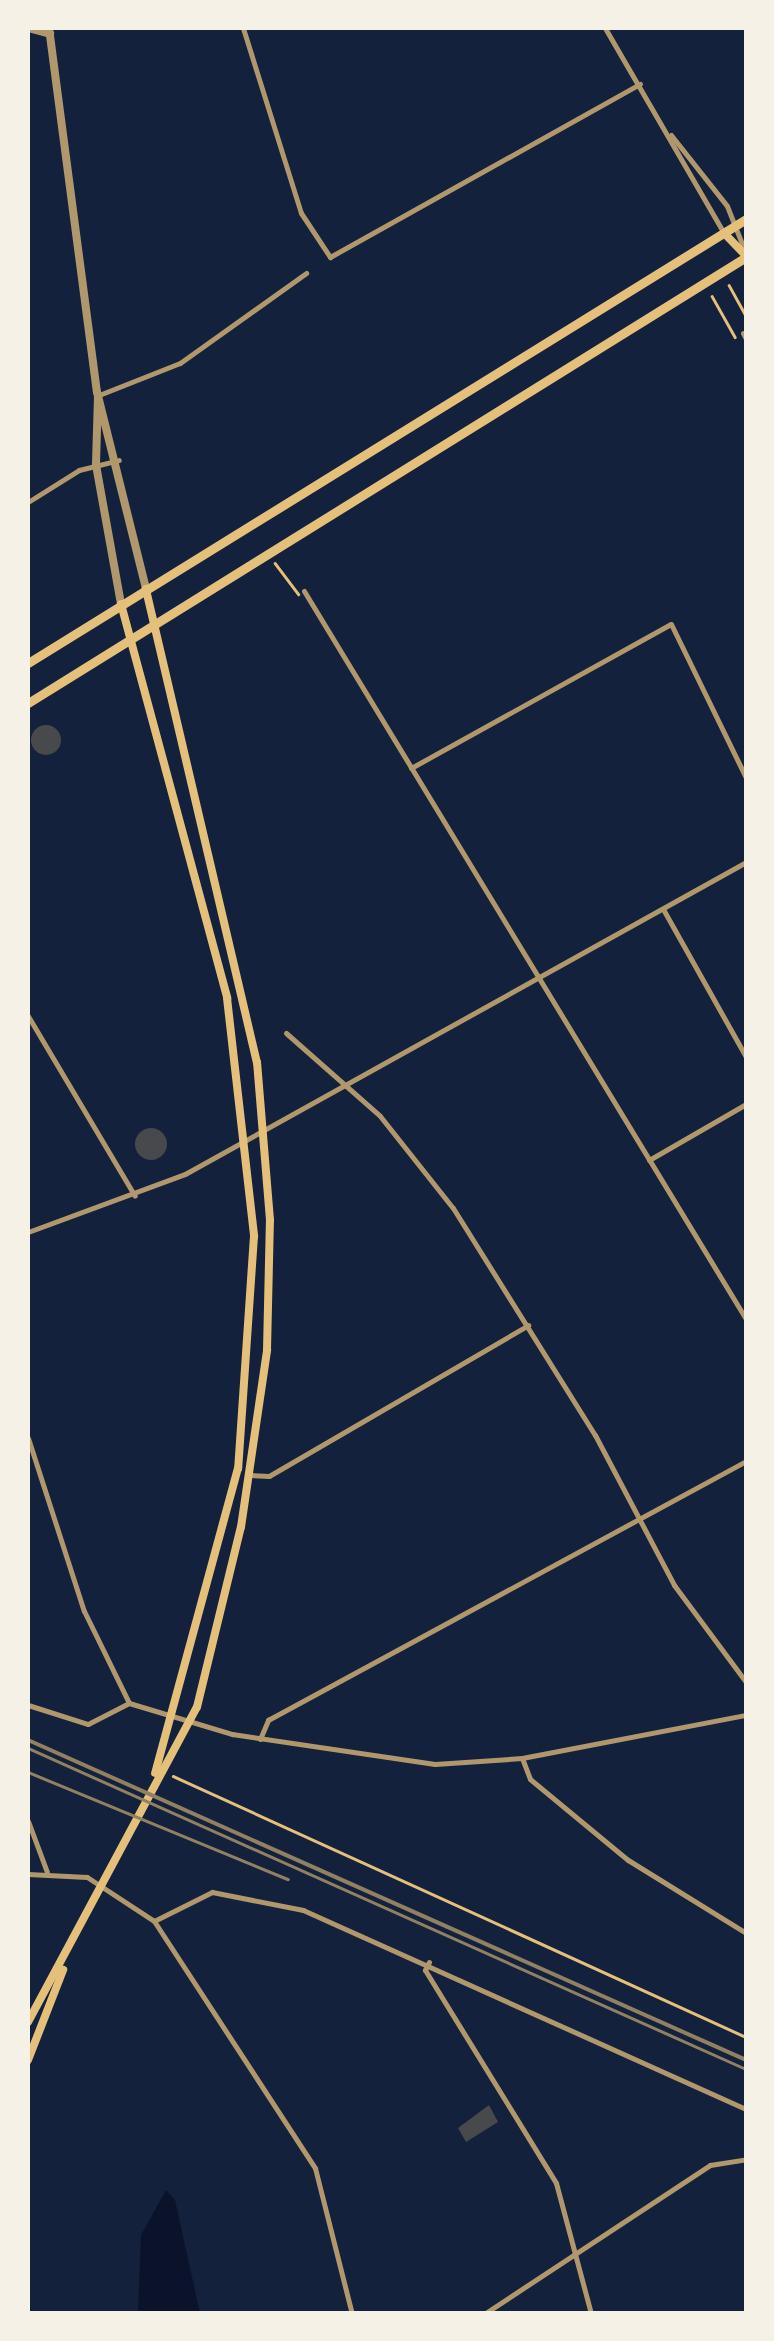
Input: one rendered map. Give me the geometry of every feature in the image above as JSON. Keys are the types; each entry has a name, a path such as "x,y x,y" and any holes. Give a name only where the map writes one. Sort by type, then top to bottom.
{"main road":[{"path":"28,664 742,222"},
{"path":"28,702 746,256 724,234"},
{"path":"28,2060 63,1970 154,1778 190,1722 250,1475 269,1311 265,1130 247,1010 146,589"},
{"path":"121,604 215,943 248,1140 254,1272 243,1432 216,1566 154,1778"},
{"path":"28,2022 63,1970"}],"street":[{"path":"28,28 49,31 98,396 96,465 121,604"},
{"path":"243,28 277,148 326,256 640,84"},
{"path":"605,28 724,234"},
{"path":"665,129 742,222 746,256"},
{"path":"98,396 180,363 306,273"},
{"path":"98,396 119,460 146,589"},
{"path":"28,502 96,465 119,460"},
{"path":"304,590 746,1319"},
{"path":"411,768 672,624 746,778"},
{"path":"28,1232 136,1196 248,1140 746,862"},
{"path":"664,909 746,1057"},
{"path":"28,1016 136,1196"},
{"path":"286,1033 348,1083 428,1174 528,1325 640,1523 746,1682"},
{"path":"650,1160 746,1104"},
{"path":"250,1475 269,1476 528,1325"},
{"path":"28,1438 84,1611 130,1702 260,1740 420,1763 522,1758 746,1716"},
{"path":"260,1740 268,1720 640,1523 746,1460"},
{"path":"28,1705 88,1724 130,1702"},
{"path":"522,1758 530,1779 628,1860 746,1932"},
{"path":"28,1821 47,1872"},
{"path":"28,1874 47,1872 104,1883 154,1921 315,2168 352,2314"},
{"path":"154,1921 201,1894 242,1892 429,1962 746,2109"},
{"path":"429,1962 425,1970 545,2159 578,2252 591,2314"},
{"path":"484,2314 710,2165 746,2159"}],"path":[{"path":"730,285 746,316"},
{"path":"712,296 734,338 745,334"},
{"path":"274,562 295,596 304,590"},
{"path":"173,1776 746,2036"}],"water":[{"path":"166,2190 175,2200 200,2313 138,2313 141,2235"}],"building":[{"path":"46,725 57,729 61,740 57,751 46,755 35,751 31,740 35,729"},
{"path":"151,1128 162,1133 167,1144 162,1155 151,1160 140,1155 135,1144 140,1133"},
{"path":"489,2105 498,2122 466,2142 458,2128"}],"tram line":[{"path":"28,1748 746,2069"},
{"path":"28,1772 288,1879"}],"railway":[{"path":"28,1740 746,2060"}]}
